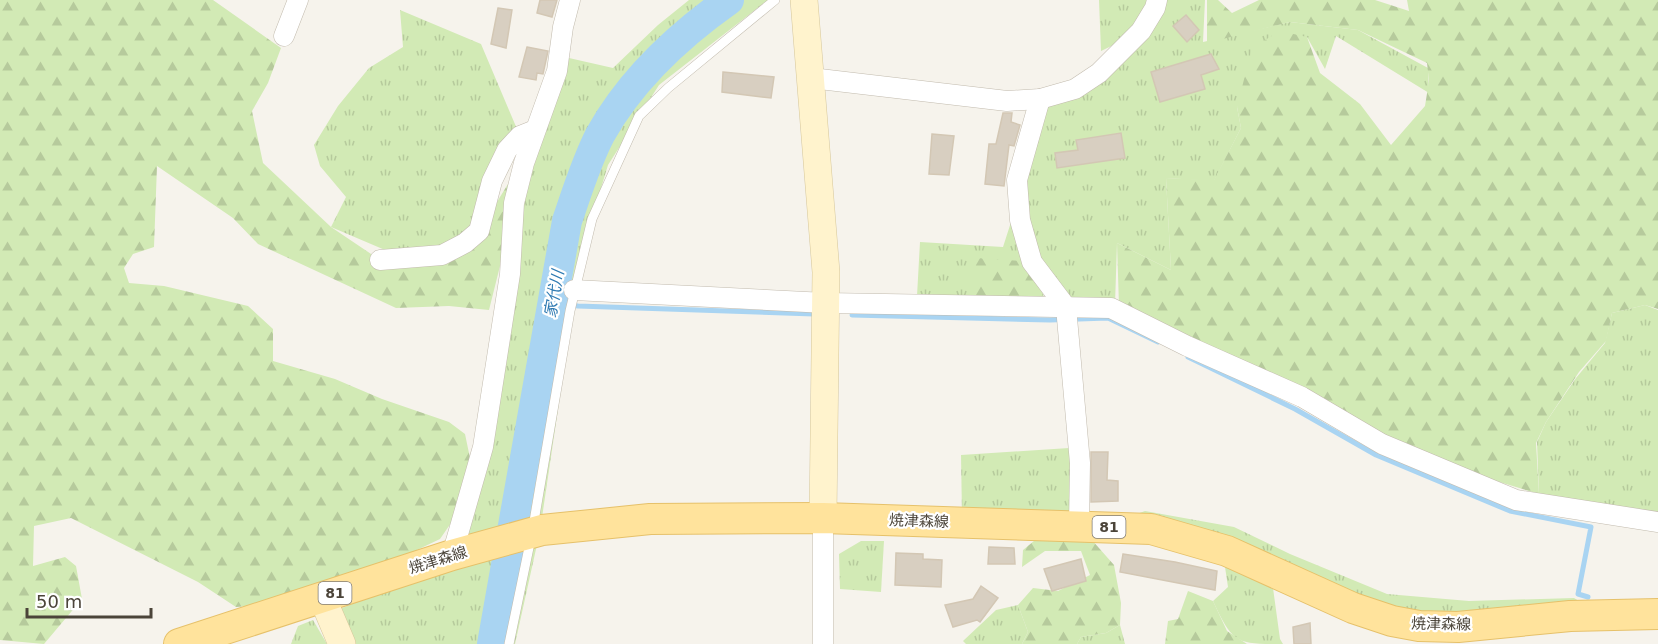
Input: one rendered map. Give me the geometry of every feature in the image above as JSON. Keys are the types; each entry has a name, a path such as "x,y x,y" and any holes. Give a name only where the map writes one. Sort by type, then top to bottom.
{"main road":[{"name":"焼津森線","path":"179,644 452,555 537,531 650,519 823,518 1151,529 1227,551 1353,608 1392,621 1419,626 1458,627 1570,616 1658,614"}],"street":[{"path":"284,36 298,0"},
{"path":"452,555 483,447 510,274 514,203 535,130 557,71 563,27 570,0"},
{"path":"804,0 826,272 824,644"},
{"path":"811,78 1007,101 1040,99 1076,89 1099,73 1141,31 1155,8 1157,0"},
{"path":"1040,99 1017,180 1020,220 1032,262 1066,310 1080,463 1079,526"},
{"path":"380,260 442,255 465,243 479,231 492,181 507,150 520,136 535,130"},
{"path":"573,295 1066,310 1111,308 1187,346 1302,398 1382,444 1516,500 1658,522"},
{"path":"322,597 342,644"},
{"path":"1419,626 1443,644"}],"lane":[{"path":"509,644 537,531 570,311 592,219 639,116 668,88 775,0"}],"green space":[{"path":"0,0 213,0 281,48 268,83 252,111 263,163 331,227 380,260 416,266 479,231 529,150 489,310 449,306 396,308 258,244 233,218 157,166 154,247 133,254 124,268 129,283 164,286 248,306 273,329 273,361 335,379 382,399 449,422 465,434 470,458 469,497 440,539 310,601 236,607 198,582 71,518 34,526 33,566 65,557 76,566 82,599 44,644 0,640"},
{"path":"689,0 768,0 659,85 608,165 581,254 540,531 515,644 355,644 340,609 455,561 480,457 518,184 569,58 613,68 658,25"},
{"path":"1099,0 1151,0 1126,39 1101,51"},
{"path":"1157,0 1205,0 1203,42 1290,22 1358,30 1428,68 1429,93 1336,36 1325,69 1307,37 1237,107 1241,128 1214,181 1166,178 1171,270 1117,243 1115,305 1070,301 1031,257 1019,212 1038,103 1151,28"},
{"path":"1207,0 1218,0 1232,13 1259,0 1375,0 1409,11 1407,0 1658,0 1658,309 1645,305 1612,313 1606,341 1579,372 1546,422 1536,443 1539,494 1463,471 1119,306 1117,243 1171,270 1166,178 1214,180 1241,128 1237,107 1252,48 1280,31 1307,37 1320,73 1360,104 1391,145 1425,106 1429,81 1427,63 1358,30 1290,22 1207,43"},
{"path":"400,10 481,44 520,136 479,231 442,255 385,250 331,227 346,197 320,166 314,145 338,106 369,68 403,47"},
{"path":"1012,219 1024,261 966,298 917,296 920,242 1003,247"},
{"path":"976,258 1024,261 1042,290 1045,302 966,298"},
{"path":"1645,305 1658,310 1658,515 1539,494 1537,442 1546,422 1576,378 1605,343 1612,313"},
{"path":"1069,448 1075,517 962,515 961,455"},
{"path":"1145,511 1234,527 1290,554 1387,594 1469,601 1574,598 1589,607 1450,620 1397,613 1126,518"},
{"path":"1040,536 1091,539 1114,565 1121,603 1120,625 1106,633 1081,637 1077,644 1022,644 1028,632 1018,605 1033,588 1058,591 1090,575 1081,551 1045,551 1022,567 1023,550"},
{"path":"861,541 884,541 881,592 840,589 839,554"},
{"path":"1225,567 1273,588 1280,639 1283,644 1245,642 1232,634 1213,601 1228,587"},
{"path":"1188,591 1213,601 1227,631 1247,644 1165,644 1168,621 1178,619"},
{"path":"1018,605 1028,632 1022,644 966,644 963,641 996,610"},
{"path":"313,620 327,644 291,644 298,626"},
{"path":"1120,625 1125,644 1077,644 1081,637 1106,633"}],"building":[{"path":"540,0 557,0 552,17 537,13"},
{"path":"498,8 512,10 506,48 491,44"},
{"path":"1186,15 1199,30 1187,42 1173,26"},
{"path":"527,47 548,51 543,74 537,73 536,80 519,77"},
{"path":"1211,54 1219,69 1201,75 1205,89 1160,102 1151,72"},
{"path":"723,72 774,77 771,98 722,92"},
{"path":"1003,113 1012,113 1011,122 1020,125 1014,146 1009,145 1004,186 985,184 989,144 996,144"},
{"path":"1121,133 1125,158 1057,168 1055,153 1078,150 1076,140"},
{"path":"932,134 954,136 949,175 929,174"},
{"path":"1091,452 1108,452 1107,480 1118,481 1118,501 1091,502"},
{"path":"989,547 1014,548 1015,564 988,564"},
{"path":"896,553 923,554 923,559 942,560 941,587 895,585"},
{"path":"1123,554 1217,571 1215,590 1120,572"},
{"path":"1081,559 1086,581 1052,591 1044,569"},
{"path":"981,586 998,598 980,622 977,620 953,627 945,605 973,599"},
{"path":"1310,623 1311,644 1294,644 1293,627"}],"waterway":[{"name":"家代川","path":"492,644 567,221 582,177 600,135 626,95 674,44 729,0"},
{"path":"551,302 578,306 814,314"},
{"path":"852,315 1050,320 1108,318 1158,342"},
{"path":"1188,357 1295,409 1376,455 1510,511 1591,527 1578,594 1588,597"}]}
